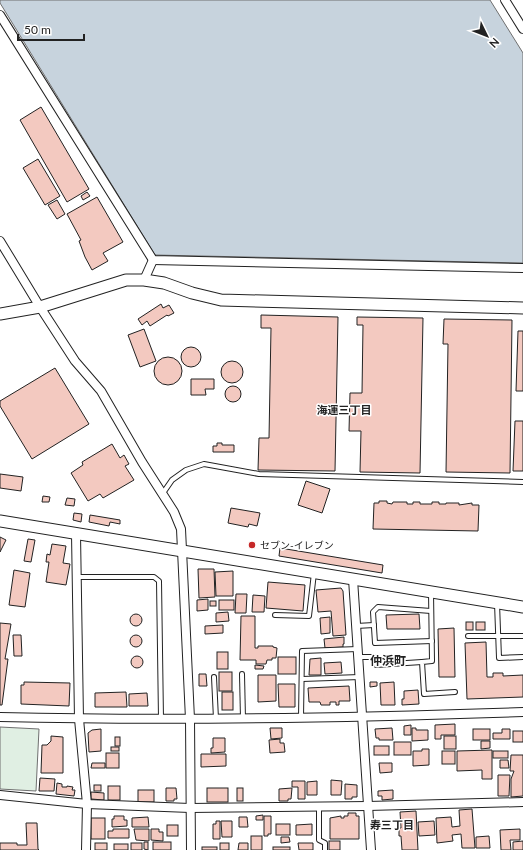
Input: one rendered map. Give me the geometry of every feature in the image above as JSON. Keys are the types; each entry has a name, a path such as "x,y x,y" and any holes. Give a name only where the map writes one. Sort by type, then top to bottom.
{"street":[{"path":"505,0 523,29"},
{"path":"0,15 153,260"},
{"path":"0,241 75,361 101,391 142,462 163,493 174,512 181,529 190,719 191,850"},
{"path":"153,260 523,268"},
{"path":"144,280 153,260"},
{"path":"0,314 40,307 126,280 144,280 164,283 192,293 221,300 523,308"},
{"path":"0,521 523,607"},
{"path":"76,534 79,719 87,804 86,850"},
{"path":"353,579 371,850"},
{"path":"0,718 243,719 523,712"},
{"path":"0,795 87,804 190,808 319,807 523,802"}],"lane":[{"path":"163,493 172,480 186,470 204,464 260,474 523,482"},
{"path":"275,615 309,616 314,573"},
{"path":"77,577 154,577 159,581 161,719"},
{"path":"359,657 375,657 376,665 432,661 431,592"},
{"path":"497,603 499,658 523,657"},
{"path":"431,611 378,607 373,612 374,643 432,640"},
{"path":"356,626 374,625"},
{"path":"468,636 523,636"},
{"path":"301,718 302,651 358,648"},
{"path":"422,662 424,694 454,692"},
{"path":"242,674 243,719"},
{"path":"214,677 216,719"},
{"path":"302,679 360,677"},
{"path":"319,807 319,840 325,843 325,850"}],"green space":[{"path":"0,727 39,729 36,791 0,789"}],"shaded area":[{"path":"0,0 490,0 523,53 523,263 155,255 0,3"}],"building":[{"path":"41,107 89,189 67,202 20,120"},
{"path":"38,159 60,196 45,205 23,168"},
{"path":"87,192 90,196 83,200 81,196"},
{"path":"97,197 123,242 103,253 108,261 92,270 79,241 81,240 67,214"},
{"path":"57,200 65,214 57,219 48,205"},
{"path":"161,304 163,308 169,305 174,313 168,316 167,315 150,326 147,321 142,325 138,319"},
{"path":"261,315 338,317 335,471 258,470 259,438 269,438 271,328 261,328"},
{"path":"357,317 423,318 420,473 360,472 361,431 349,431 350,393 362,393 363,325 357,325"},
{"path":"444,319 512,320 510,473 446,472 448,344 443,344"},
{"path":"144,329 156,361 140,367 128,335"},
{"path":"518,331 523,331 523,391 516,391"},
{"path":"187,347 195,347 201,353 201,361 195,367 187,367 181,361 181,353"},
{"path":"168,357 178,361 182,371 178,381 168,385 158,381 154,371 158,361"},
{"path":"232,361 240,364 243,372 240,380 232,383 224,380 221,372 224,364"},
{"path":"55,368 89,424 32,459 0,406 0,401"},
{"path":"191,379 214,379 214,389 205,389 206,395 191,395"},
{"path":"230,386 236,386 241,391 239,400 236,402 230,402 225,397 225,391"},
{"path":"515,421 523,421 523,471 513,471"},
{"path":"217,443 222,443 222,445 234,445 234,452 213,452 213,446 217,446"},
{"path":"112,444 120,458 124,455 129,464 125,466 134,480 103,498 100,494 88,501 71,473 83,465 82,462"},
{"path":"0,474 23,477 21,491 0,488"},
{"path":"306,481 330,489 322,513 298,505"},
{"path":"43,496 50,497 49,502 42,502"},
{"path":"67,498 75,499 74,506 65,505"},
{"path":"379,501 387,501 387,503 392,504 393,502 407,502 407,504 413,504 413,502 420,502 420,504 432,504 432,502 439,502 439,504 459,503 459,505 472,503 472,505 479,505 478,531 373,529 374,503 379,503"},
{"path":"231,508 260,513 257,526 249,524 248,527 228,523"},
{"path":"74,513 82,514 81,522 73,520"},
{"path":"90,515 120,520 120,524 110,522 109,526 89,522"},
{"path":"0,537 6,540 0,552"},
{"path":"28,539 35,540 31,562 24,561"},
{"path":"52,544 66,546 63,563 70,564 66,585 46,582 49,562 46,562 47,554 50,555"},
{"path":"280,548 383,565 382,573 279,556"},
{"path":"198,569 214,569 215,597 199,598"},
{"path":"14,570 30,573 25,607 9,605"},
{"path":"233,571 233,596 216,596 215,572"},
{"path":"268,582 305,585 303,611 266,608"},
{"path":"341,588 343,591 346,635 333,636 331,611 318,612 316,590"},
{"path":"236,594 247,594 246,613 235,613"},
{"path":"253,595 265,596 264,612 252,612"},
{"path":"208,599 208,610 197,611 197,600"},
{"path":"219,600 234,600 234,610 219,610"},
{"path":"210,601 216,601 216,606 210,606"},
{"path":"228,612 229,621 216,622 216,613"},
{"path":"138,614 141,615 141,625 134,626 131,625 130,618 131,615"},
{"path":"419,614 420,629 387,629 386,615"},
{"path":"241,616 255,616 255,648 258,648 258,646 273,646 277,648 276,658 267,660 266,664 256,664 256,660 240,660"},
{"path":"330,617 330,633 321,634 320,618"},
{"path":"466,622 473,622 473,630 466,630"},
{"path":"476,622 485,622 485,630 476,630"},
{"path":"0,623 11,624 5,659 8,659 2,705 0,705"},
{"path":"223,625 223,633 205,634 205,626"},
{"path":"454,628 455,677 439,677 438,629"},
{"path":"13,635 21,635 22,656 14,656"},
{"path":"134,635 138,635 142,641 138,647 134,647 130,643 130,639"},
{"path":"344,637 343,647 325,648 324,639"},
{"path":"486,642 487,677 493,677 493,673 503,673 503,676 523,675 523,697 467,699 465,643"},
{"path":"217,652 228,652 228,669 217,669"},
{"path":"135,656 139,656 143,662 139,668 135,668 131,664 131,660"},
{"path":"278,657 296,657 296,674 278,674"},
{"path":"321,658 321,675 309,675 310,659"},
{"path":"341,662 342,673 325,674 324,663"},
{"path":"255,665 264,666 263,669 255,669"},
{"path":"219,672 232,672 232,691 219,691"},
{"path":"199,674 206,674 207,686 199,686"},
{"path":"258,675 276,675 276,701 258,702"},
{"path":"24,682 70,683 69,706 21,704 21,685 24,685"},
{"path":"370,682 377,682 377,686 370,687"},
{"path":"394,682 395,705 381,705 380,683"},
{"path":"278,684 295,684 295,707 279,707"},
{"path":"349,686 350,701 339,701 339,705 336,705 336,702 330,702 330,705 321,705 320,702 309,702 308,688"},
{"path":"418,690 419,704 402,705 404,691"},
{"path":"126,692 127,707 95,707 95,693"},
{"path":"222,692 233,692 233,710 222,710"},
{"path":"147,693 148,706 129,706 129,694"},
{"path":"455,724 455,735 441,735 441,739 435,739 435,725"},
{"path":"411,725 411,735 404,735 404,726"},
{"path":"270,728 282,728 282,738 271,739"},
{"path":"392,728 393,740 379,740 379,738 376,738 375,729"},
{"path":"412,728 416,728 416,730 428,730 428,740 412,741"},
{"path":"101,729 101,751 89,752 88,733 92,730"},
{"path":"473,729 490,729 490,740 473,740"},
{"path":"502,729 510,729 510,739 493,739 493,733 502,733"},
{"path":"513,731 523,731 523,742 513,742"},
{"path":"51,736 63,737 63,773 41,773 42,745 47,745 51,741"},
{"path":"444,736 456,736 456,749 444,749"},
{"path":"115,737 120,737 120,746 115,746"},
{"path":"213,738 225,738 225,752 211,753 211,748 213,748"},
{"path":"280,739 280,743 284,743 285,752 270,753 269,740"},
{"path":"481,741 490,741 490,748 481,749"},
{"path":"394,742 411,742 411,755 394,755"},
{"path":"374,746 389,746 389,755 374,755"},
{"path":"111,747 119,747 119,751 111,751"},
{"path":"422,749 429,749 429,765 413,766 413,751 422,751"},
{"path":"492,750 492,779 482,779 482,770 457,771 457,751"},
{"path":"442,751 455,751 455,764 442,764"},
{"path":"493,751 508,751 508,758 493,758"},
{"path":"106,753 119,753 119,768 106,768"},
{"path":"201,754 226,754 226,766 201,767"},
{"path":"511,755 523,755 523,796 511,797 511,779 514,771 510,771"},
{"path":"500,760 508,760 509,768 500,768"},
{"path":"92,763 105,763 105,768 91,768"},
{"path":"379,763 392,763 392,772 380,773"},
{"path":"498,775 510,775 509,796 498,796"},
{"path":"40,778 55,779 54,791 39,791"},
{"path":"331,780 342,781 341,795 331,795"},
{"path":"292,781 305,781 305,799 298,799 298,787 292,787"},
{"path":"317,781 317,795 307,795 307,782"},
{"path":"57,783 62,784 62,787 73,787 72,790 75,790 74,796 56,794"},
{"path":"345,784 357,785 357,797 345,799"},
{"path":"94,785 101,785 101,791 94,791"},
{"path":"108,786 120,786 120,800 108,800"},
{"path":"166,788 176,788 177,799 174,799 174,801 166,801"},
{"path":"207,788 228,788 228,802 207,802"},
{"path":"237,788 243,788 243,801 237,801"},
{"path":"292,788 291,799 288,799 288,801 279,801 279,789"},
{"path":"138,790 154,790 154,802 138,802"},
{"path":"393,790 393,799 382,800 382,796 378,796 378,791"},
{"path":"91,792 104,793 104,800 91,799"},
{"path":"472,809 475,848 462,848 461,834 452,835 453,841 437,843 436,818 451,817 452,827 460,826 459,810"},
{"path":"416,811 418,850 402,850 401,836 399,836 399,828 401,828 400,812"},
{"path":"348,813 356,813 356,816 359,816 359,839 330,839 330,818 341,816 341,818 344,818 344,816 348,816"},
{"path":"263,815 263,820 256,820 256,816"},
{"path":"114,816 124,816 124,820 127,820 127,826 112,827 112,819 114,819"},
{"path":"264,816 271,816 271,834 268,834 268,836 264,836"},
{"path":"148,817 149,827 132,827 132,818"},
{"path":"239,817 247,817 248,827 239,827"},
{"path":"91,818 105,818 105,839 91,839"},
{"path":"216,821 220,821 220,839 213,839 213,824 216,824"},
{"path":"221,821 232,821 232,837 222,837"},
{"path":"434,821 435,835 419,836 418,822"},
{"path":"26,823 37,823 39,850 0,850 0,843 17,843 17,845 27,845"},
{"path":"276,824 290,824 290,835 276,835"},
{"path":"312,824 312,835 296,835 296,825"},
{"path":"167,825 178,825 178,836 167,836"},
{"path":"113,829 129,829 129,838 108,838 108,831 113,831"},
{"path":"134,829 149,829 149,841 136,840"},
{"path":"151,829 159,829 159,832 163,832 163,841 151,840"},
{"path":"520,829 520,840 510,840 511,850 501,850 500,830"},
{"path":"251,836 262,836 262,850 251,850"},
{"path":"489,836 490,848 476,848 476,837"},
{"path":"281,837 289,837 290,842 281,843"},
{"path":"329,841 340,841 340,850 329,850"},
{"path":"523,841 523,850 513,850 513,842"},
{"path":"144,842 148,842 148,850 144,849"},
{"path":"153,842 171,842 171,850 153,850"},
{"path":"95,843 107,843 107,850 95,850"},
{"path":"131,843 142,843 142,850 131,850"},
{"path":"220,843 229,843 229,850 220,850"},
{"path":"239,843 248,843 248,850 238,850"},
{"path":"298,843 313,843 313,850 299,850"},
{"path":"114,844 128,844 128,850 114,850"},
{"path":"202,847 217,847 217,850 202,850"},
{"path":"273,847 290,847 290,850 273,850"}],"place":[{"name":"セブン-イレブン","path":"252,545"}],"district":[{"name":"海運三丁目","path":"344,410"},
{"name":"仲浜町","path":"388,661"},
{"name":"寿三丁目","path":"392,825"}]}
